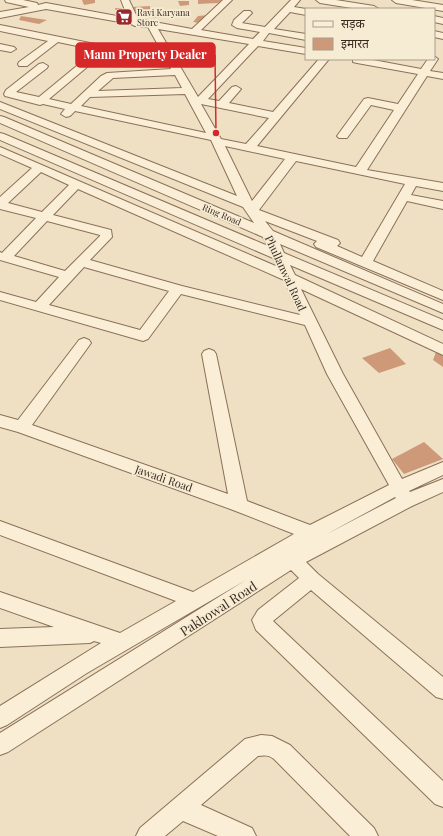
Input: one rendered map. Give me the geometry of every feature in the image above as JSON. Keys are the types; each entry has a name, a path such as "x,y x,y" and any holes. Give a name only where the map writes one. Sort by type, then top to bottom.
{"street":[{"path":"9,0 152,26 305,51"},
{"path":"26,3 36,0"},
{"path":"124,0 135,23"},
{"path":"194,32 228,0"},
{"path":"194,97 256,42 296,0"},
{"path":"320,0 368,8"},
{"path":"400,2 443,8"},
{"path":"0,15 46,6"},
{"path":"288,9 305,12"},
{"path":"247,14 237,22 237,25 305,37"},
{"name":"Phullanwal Road","path":"152,26 194,97 252,211 268,233 335,374 402,495"},
{"path":"0,28 54,40 130,53 165,47"},
{"path":"23,64 54,40"},
{"path":"0,47 11,49"},
{"path":"40,102 103,49"},
{"path":"249,148 323,60"},
{"path":"360,60 443,76"},
{"path":"359,172 432,60"},
{"path":"43,66 8,93 40,102 215,139 385,178 413,181 443,187"},
{"path":"81,67 116,74"},
{"path":"49,128 108,76 116,74 178,72"},
{"path":"221,105 236,89"},
{"path":"88,94 194,97 221,105 276,116"},
{"path":"343,136 366,102 371,101 401,108"},
{"path":"0,105 49,128 368,260 443,289"},
{"path":"0,112 49,128 252,211"},
{"name":"Ring Road","path":"0,119 443,309"},
{"path":"0,136 161,207 277,254 443,325"},
{"path":"0,145 286,273 443,350"},
{"path":"0,150 76,184 364,305 443,342"},
{"path":"252,211 292,157"},
{"path":"0,205 39,168"},
{"path":"368,260 403,196 413,181"},
{"path":"69,276 3,256 76,184"},
{"path":"403,196 443,206"},
{"path":"0,205 106,233 106,237 39,306"},
{"path":"368,260 443,296"},
{"path":"81,262 178,289 309,322"},
{"path":"0,296 143,336 178,289"},
{"path":"22,428 84,343"},
{"path":"209,354 239,505"},
{"name":"Jawadi Road","path":"0,421 239,505 318,539"},
{"name":"Pakhowal Road","path":"0,718 65,675 194,600 318,539 402,495 443,468"},
{"name":"Pakhowal Road","path":"402,495 440,490"},
{"path":"0,528 194,600"},
{"name":"Pakhowal Road","path":"0,745 293,560 318,539"},
{"path":"293,560 311,579 443,690"},
{"path":"311,579 265,616 262,620 263,624 443,796"},
{"path":"0,600 122,642"},
{"path":"0,638 97,634"},
{"path":"148,836 253,746 265,744 274,746 282,752 366,836"},
{"path":"181,808 244,836"}],"building":[{"path":"82,0 95,0 95,3 84,5"},
{"path":"198,0 222,0 218,3 198,4"},
{"path":"178,1 189,1 189,5 180,6"},
{"path":"150,6 150,10 134,11 133,7"},
{"path":"115,8 122,8 124,16 118,17"},
{"path":"154,14 164,14 167,17 152,18"},
{"path":"208,15 200,23 193,22 198,16"},
{"path":"21,16 47,20 39,24 19,20"},
{"path":"390,348 406,364 379,373 362,358"},
{"path":"436,352 443,355 443,367 433,360"},
{"path":"424,442 443,459 404,474 392,459"}],"place":[{"name":"Ravi Karyana Store","path":"124,17"},
{"name":"Mann Property Dealer","path":"216,133"}]}
